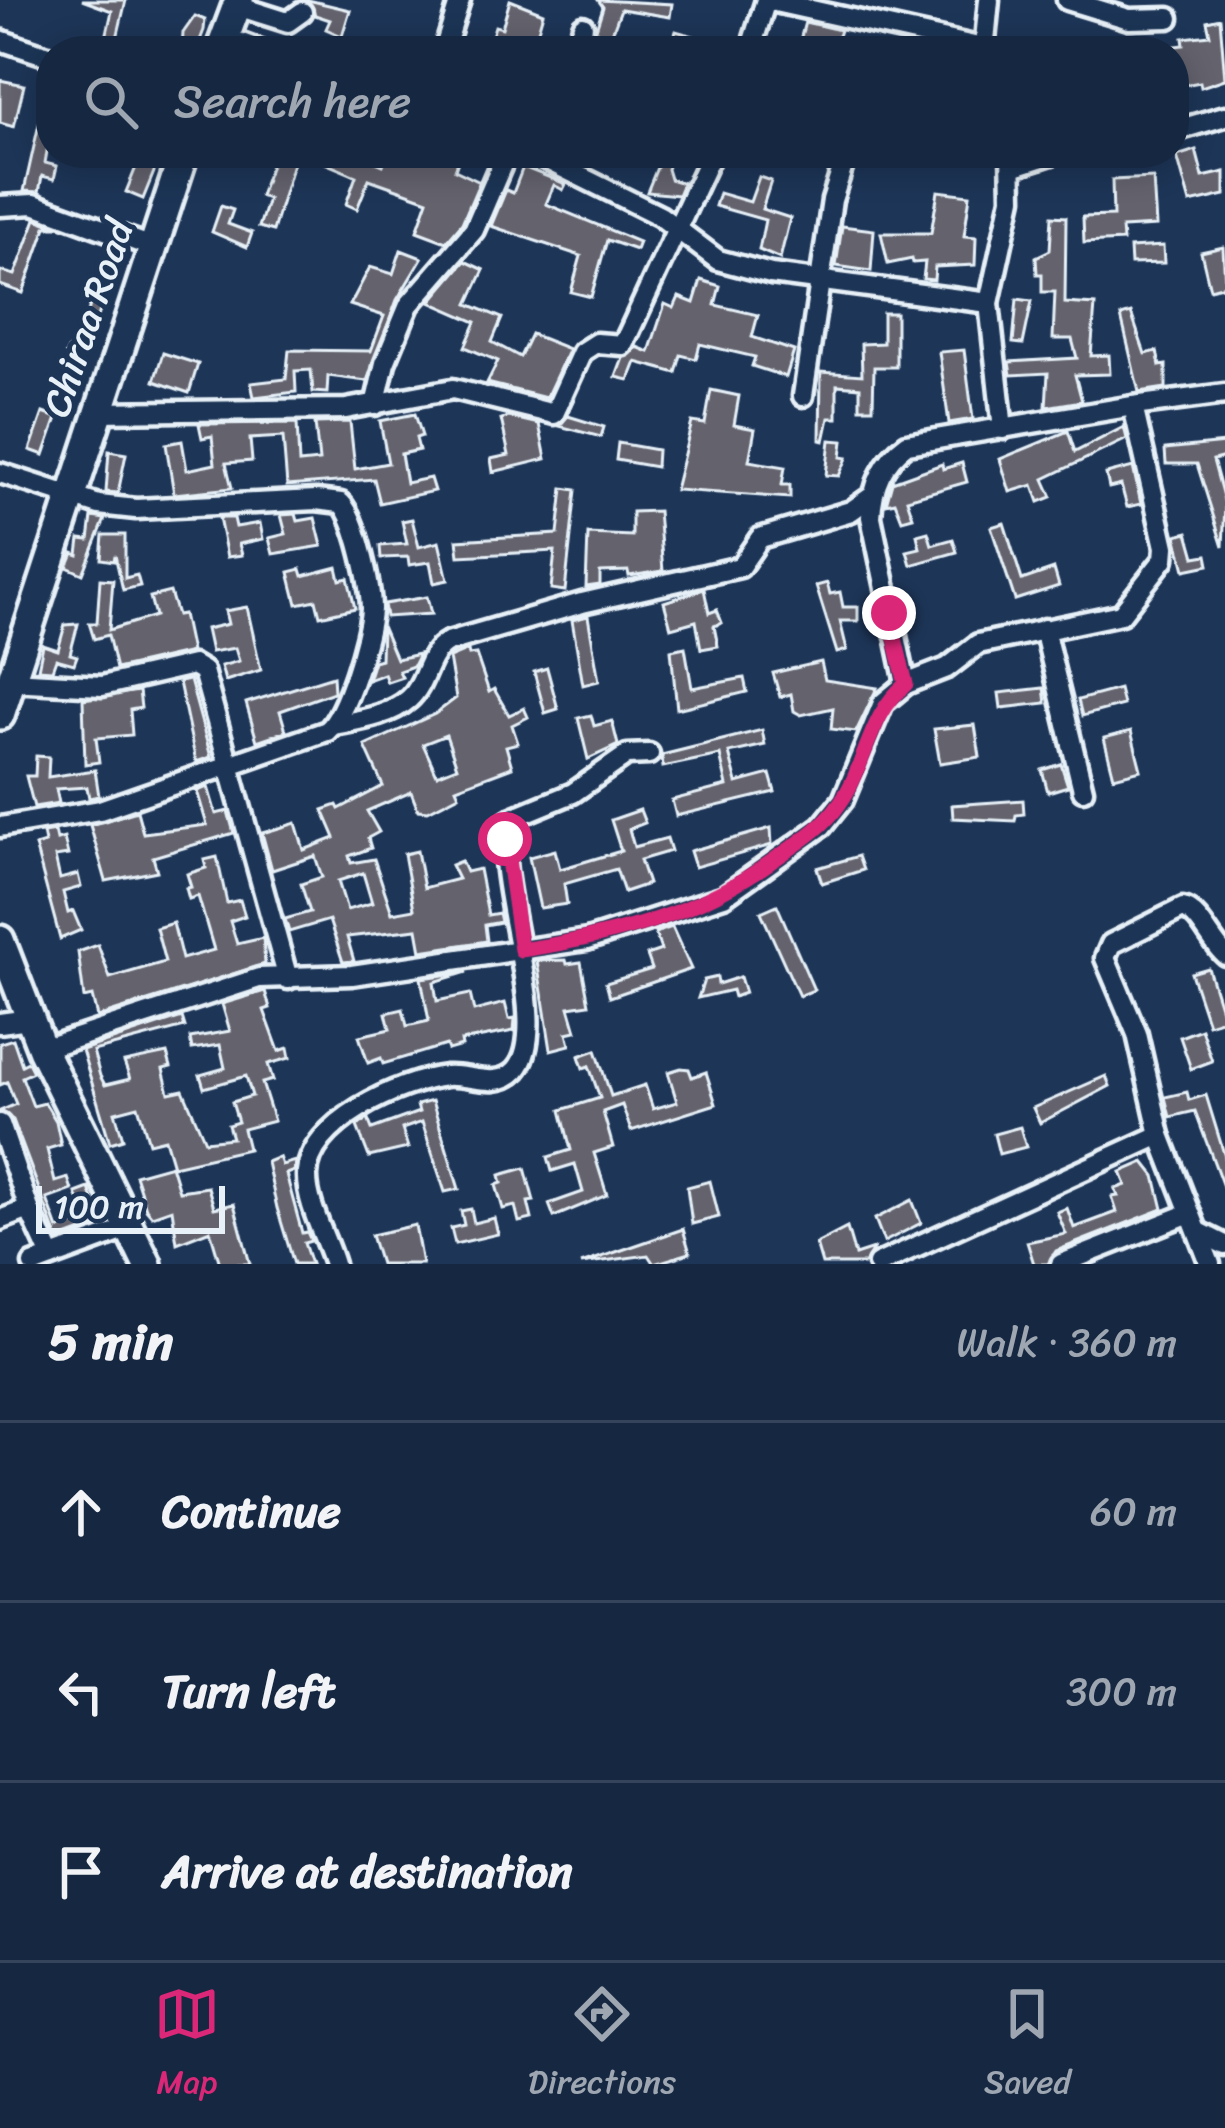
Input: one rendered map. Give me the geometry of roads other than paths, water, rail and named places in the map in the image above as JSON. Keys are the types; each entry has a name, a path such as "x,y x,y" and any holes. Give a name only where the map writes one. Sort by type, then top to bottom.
{"highway":[{"path":"226,36 238,3"},
{"name":"Chiraa Road","path":"0,715 179,168"},
{"path":"0,940 42,1048 147,1264"}],"street":[{"path":"449,36 460,0"},
{"path":"755,36 766,0 919,36"},
{"path":"985,36 989,0"},
{"path":"1067,0 1102,6 1129,19 1169,18"},
{"path":"238,3 287,22 302,12"},
{"path":"580,36 583,26"},
{"path":"885,36 887,29"},
{"path":"0,40 36,52"},
{"path":"1189,126 1225,116"},
{"path":"375,406 385,363 409,305 473,230 500,168"},
{"path":"566,168 660,216 718,260 771,274 989,303"},
{"path":"96,412 375,406 453,388 554,414 582,352 596,344 623,345 706,168"},
{"path":"802,396 824,280 832,200 842,168"},
{"path":"1003,429 989,303 1003,253 1012,168"},
{"path":"0,206 34,204 152,247"},
{"path":"906,684 871,517 872,496 891,456 907,444 1225,394"},
{"path":"42,1048 217,996 252,980 352,975 587,940 724,896 822,826 843,800 884,703 906,684 947,668 978,644 1121,614 1164,559 1164,534 1133,406"},
{"path":"0,473 68,496 136,509 316,500 341,503 356,524 371,609 334,725"},
{"path":"0,827 100,810 334,725 380,715 409,700 433,653 448,642 582,603 740,567 760,538 851,511 872,496"},
{"path":"1044,629 1083,790"},
{"path":"10,681 101,686 193,664 203,670 288,979"},
{"path":"334,1264 307,1183 313,1152 327,1132 384,1093 450,1076 498,1081 517,1069 527,1048 521,950 505,839 510,818 573,794 628,755 649,754"},
{"path":"1210,1264 1160,1135 1137,1034 1106,949 1183,908 1197,916 1207,938 1225,955"},
{"path":"0,1023 29,1019"},
{"path":"0,1124 50,1260 130,1228"},
{"path":"878,1264 1160,1135"},
{"path":"0,1220 29,1209"},
{"path":"1061,1264 1190,1213"},
{"path":"1201,1233 1225,1245"}]}
